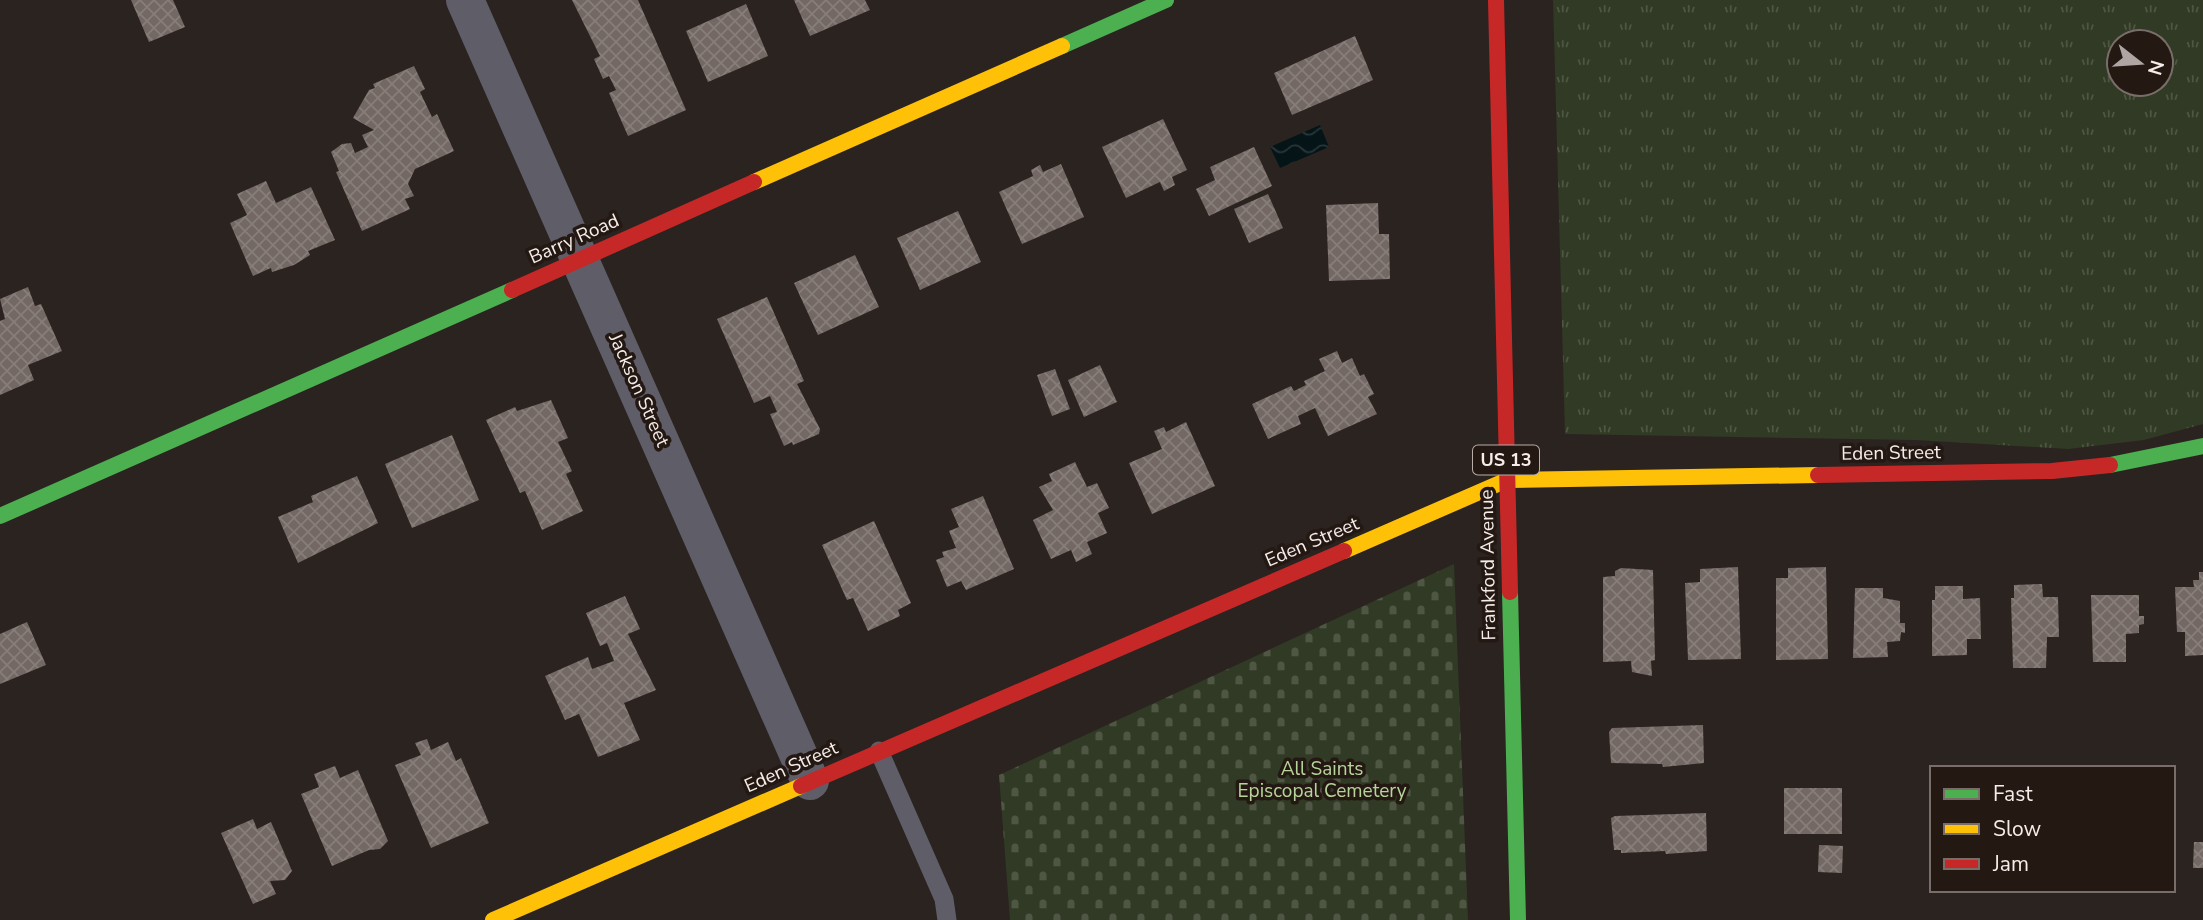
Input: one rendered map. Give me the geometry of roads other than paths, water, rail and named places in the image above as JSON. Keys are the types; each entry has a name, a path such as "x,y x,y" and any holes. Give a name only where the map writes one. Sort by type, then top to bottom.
{"street":[{"name":"Jackson Street","path":"466,0 810,781"},
{"name":"Barry Road","path":"0,516 1166,0"},
{"name":"Frankford Avenue","path":"1496,0 1518,920"},
{"name":"Eden Street","path":"493,920 1507,480 2052,471 2115,465 2203,446"}],"lane":[{"path":"879,751 944,899 947,920"}],"water":[{"path":"1320,125 1329,147 1280,168 1270,147"}],"park label":[{"name":"All Saints Episcopal Cemetery","path":"1322,780"}]}
